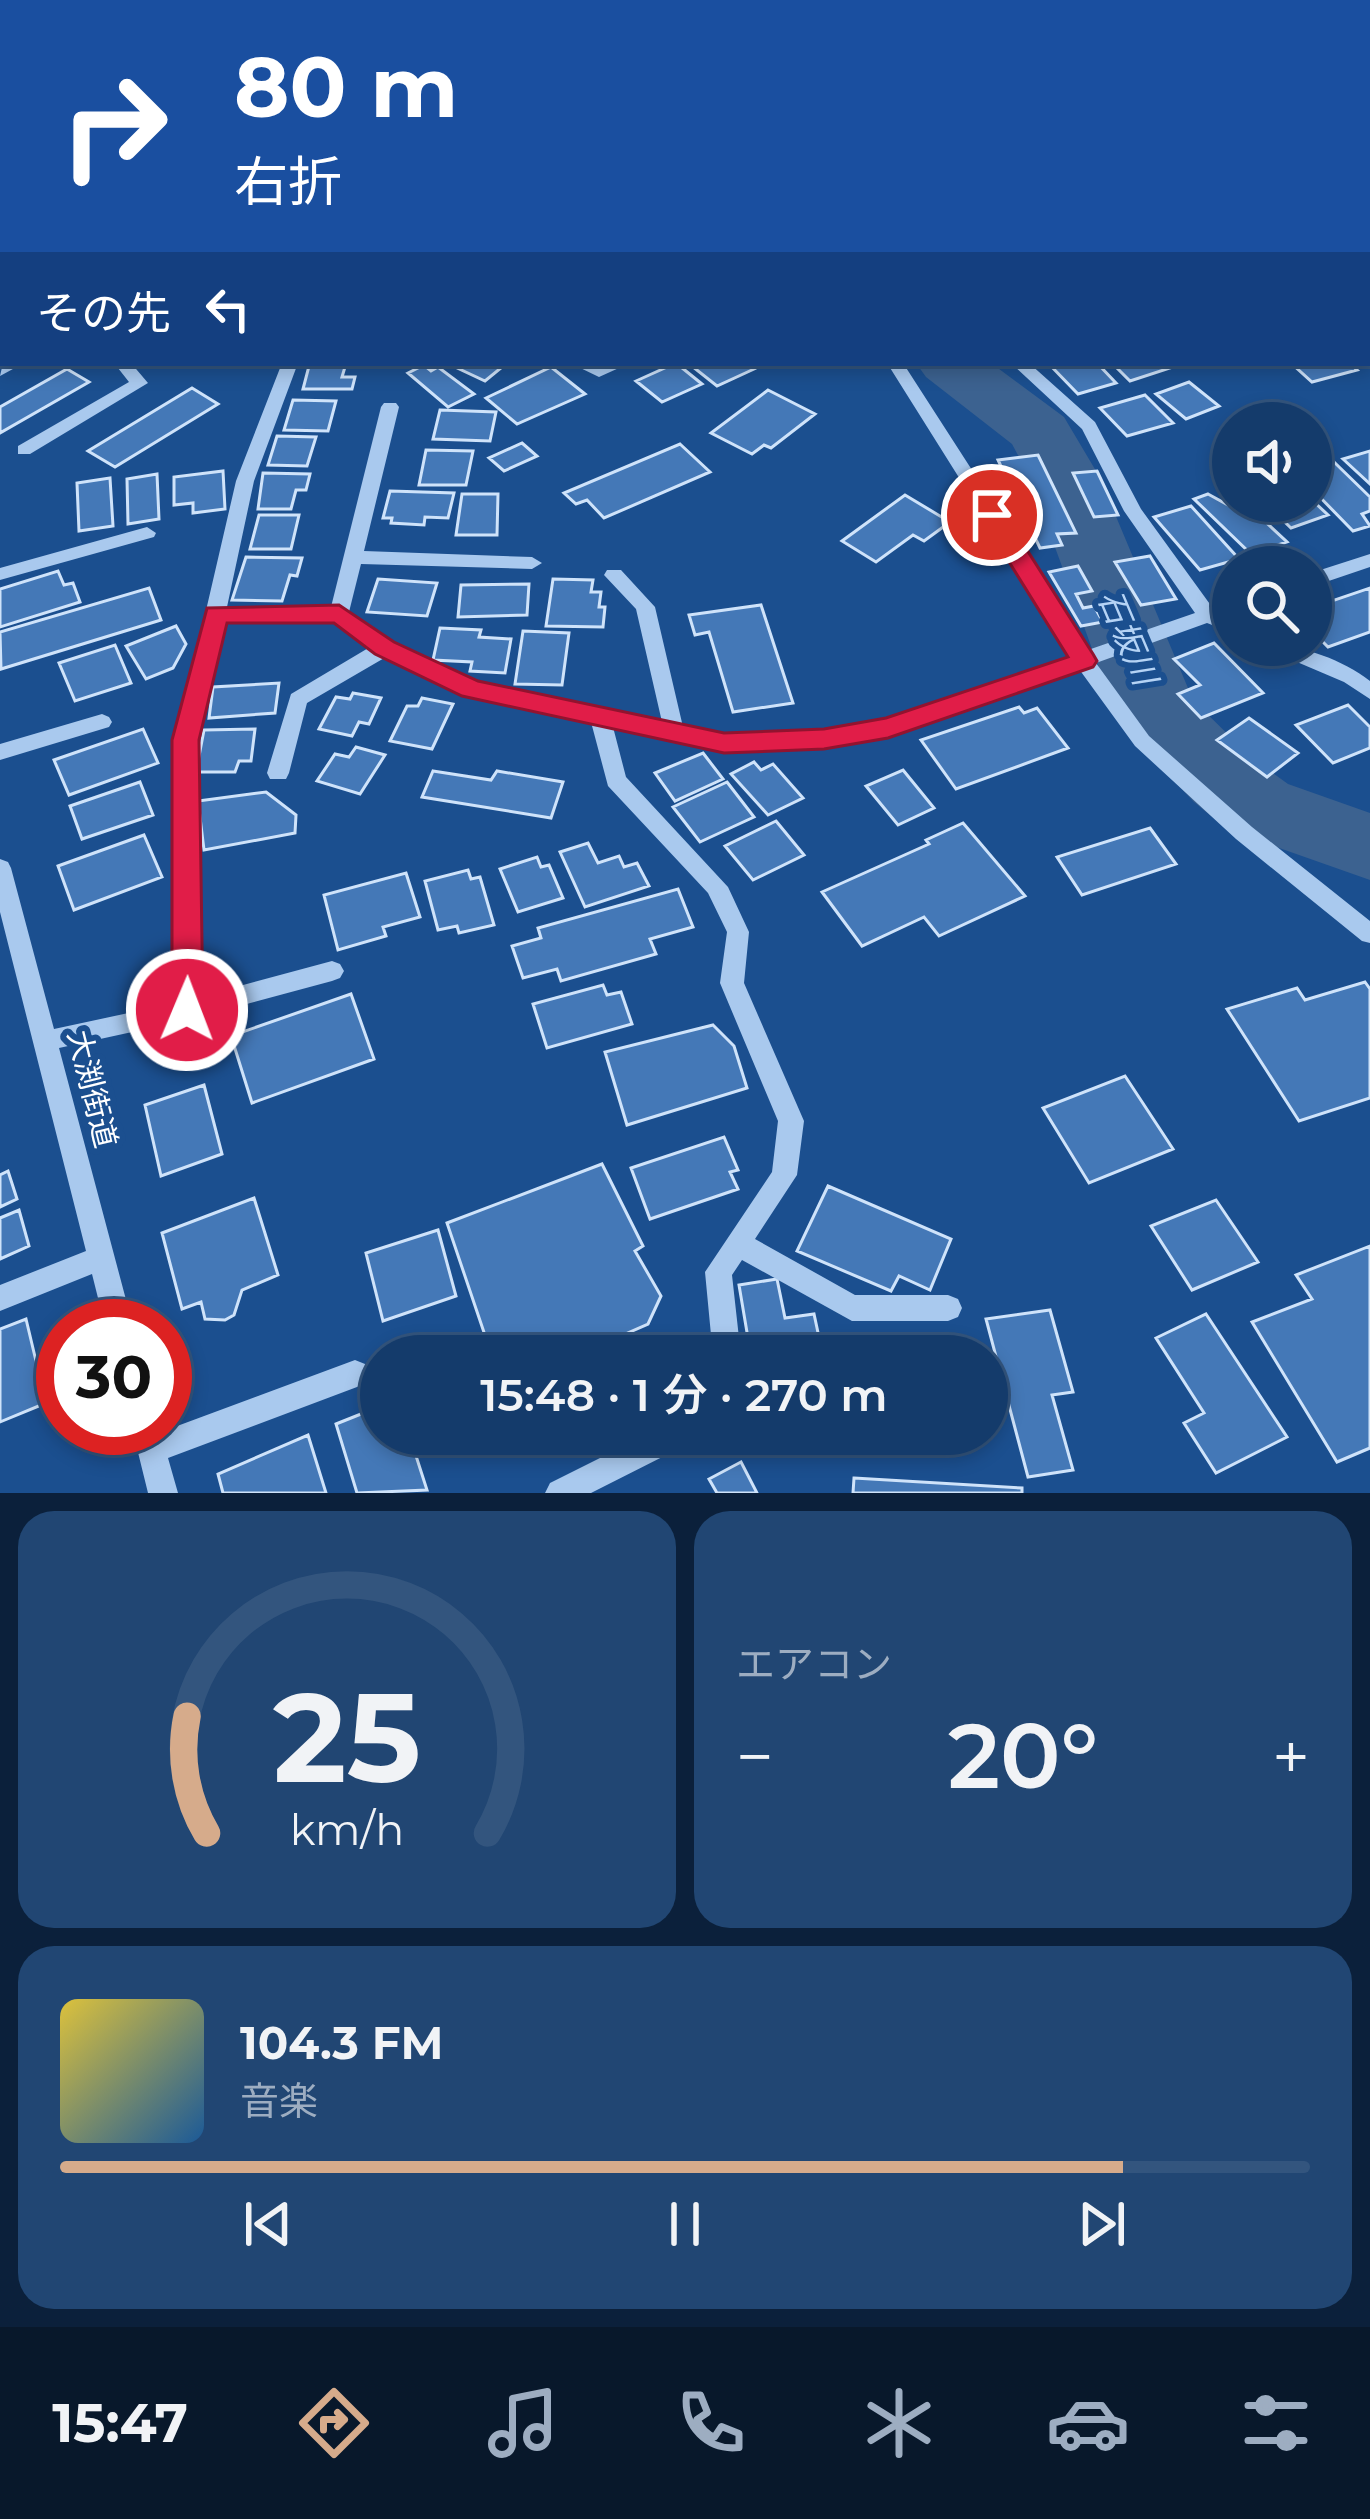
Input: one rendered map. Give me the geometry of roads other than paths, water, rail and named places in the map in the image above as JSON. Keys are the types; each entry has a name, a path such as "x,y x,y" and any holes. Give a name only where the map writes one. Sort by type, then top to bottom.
{"street":[{"path":"24,450 139,383 125,366"},
{"path":"187,1010 186,740 245,482 289,366"},
{"path":"584,366 599,373 615,366"},
{"path":"897,366 1084,661 1142,741 1244,833 1370,934"},
{"path":"1022,366 1089,426 1133,511 1212,618"},
{"path":"339,614 390,407"},
{"path":"0,574 147,532"},
{"path":"356,557 532,563"},
{"path":"1332,573 1370,560"},
{"path":"614,574 645,607 675,735"},
{"path":"216,614 339,614 385,648 472,689 675,735 744,742 824,739 888,728 1212,615"},
{"path":"278,772 298,698 385,648"},
{"path":"1326,666 1352,677 1370,692"},
{"path":"600,716 616,780 717,887 738,932 731,983 790,1121 784,1174 718,1272 725,1335"},
{"path":"0,752 102,722"},
{"name":"大渕街道","path":"0,868 112,1299"},
{"path":"46,1041 332,971"},
{"path":"740,1244 852,1308 948,1308"},
{"path":"0,1298 101,1258"},
{"path":"192,1425 355,1374"},
{"path":"152,1455 163,1493"},
{"path":"560,1493 636,1455"}],"waterway":[{"name":"石坂川","path":"953,366 1040,432 1064,476 1141,676 1163,719 1223,780 1258,807 1370,847"}]}
